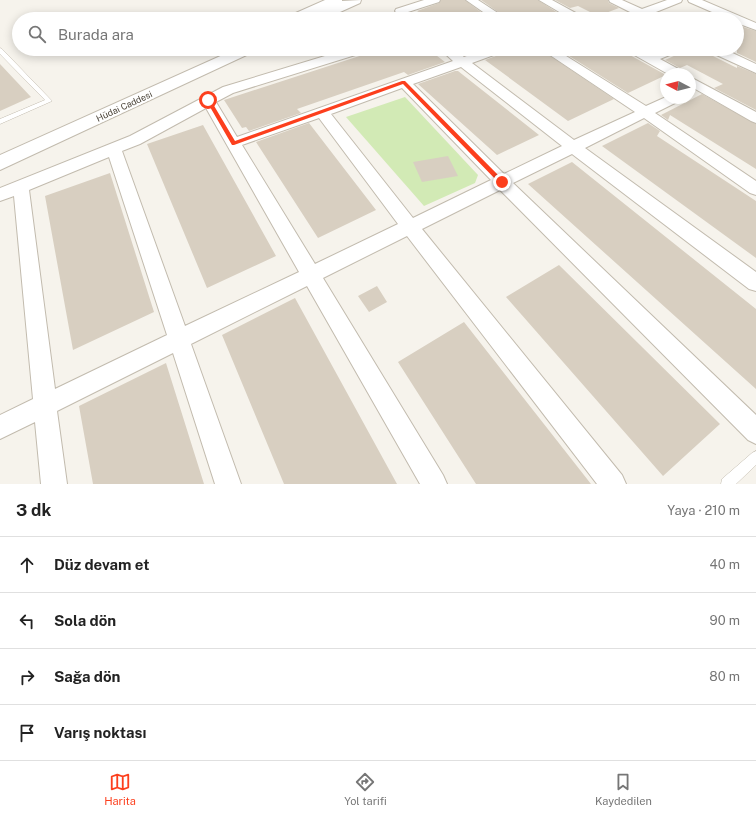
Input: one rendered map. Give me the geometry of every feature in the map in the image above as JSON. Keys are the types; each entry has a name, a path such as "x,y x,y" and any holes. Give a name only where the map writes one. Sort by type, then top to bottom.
{"street":[{"path":"309,12 336,0"},
{"path":"328,12 355,0"},
{"path":"401,12 400,11 435,0"},
{"path":"471,0 490,12"},
{"path":"544,0 566,12"},
{"path":"614,0 639,12"},
{"path":"644,12 677,0"},
{"path":"693,0 719,12"},
{"path":"744,19 756,13"},
{"path":"744,23 756,27"},
{"name":"Hüdai Caddesi","path":"0,151 211,56"},
{"name":"Hüdai Caddesi","path":"0,163 233,56"},
{"path":"0,195 148,134 228,90 337,56"},
{"path":"455,56 756,284"},
{"path":"234,143 477,56"},
{"path":"558,56 645,112 756,189"},
{"path":"646,56 667,68"},
{"path":"651,59 658,56"},
{"path":"729,56 756,69"},
{"path":"404,82 502,182 756,432"},
{"path":"696,88 756,118"},
{"path":"208,100 434,484"},
{"path":"0,428 662,104"},
{"path":"322,112 410,227 613,484"},
{"path":"114,149 228,484"},
{"path":"21,186 54,484"}],"lane":[{"path":"0,51 49,101 0,122"},
{"path":"728,484 756,457"}],"green space":[{"path":"405,97 478,175 475,183 424,206 346,117"}],"building":[{"path":"441,0 465,0 481,12 417,11 439,3"},
{"path":"481,0 538,0 556,12 498,12"},
{"path":"555,0 608,0 609,3 619,8 608,12 590,12 578,6 570,8"},
{"path":"744,27 756,31 756,62 743,56"},
{"path":"359,56 437,56 445,62 408,75 404,72 297,109 301,113 249,131 246,127 242,128 224,100"},
{"path":"496,56 550,56 614,99 568,121 485,60"},
{"path":"569,56 632,56 660,72 660,78 628,93"},
{"path":"674,56 713,56 737,68 737,66 756,74 756,110 714,88 723,84 696,70 696,68 687,65 680,68 665,60"},
{"path":"0,64 31,97 0,111"},
{"path":"458,71 539,135 497,155 418,84"},
{"path":"702,94 756,124 756,169 670,115 668,120 661,115 682,104 696,104 696,97"},
{"path":"309,123 376,210 318,238 256,142"},
{"path":"648,123 660,131 657,136 756,201 756,258 602,146"},
{"path":"203,125 276,256 207,288 147,144"},
{"path":"448,156 458,176 422,182 413,162"},
{"path":"572,162 756,309 756,389 528,184"},
{"path":"110,173 154,312 73,350 45,196"},
{"path":"559,265 720,424 663,476 506,297"},
{"path":"377,286 387,302 369,312 358,296"},
{"path":"295,298 397,484 284,484 222,335"},
{"path":"464,322 591,484 476,484 398,362"},
{"path":"166,363 204,484 93,484 79,406"}],"route":[{"path":"208,100 234,143 404,82 502,182"}]}
